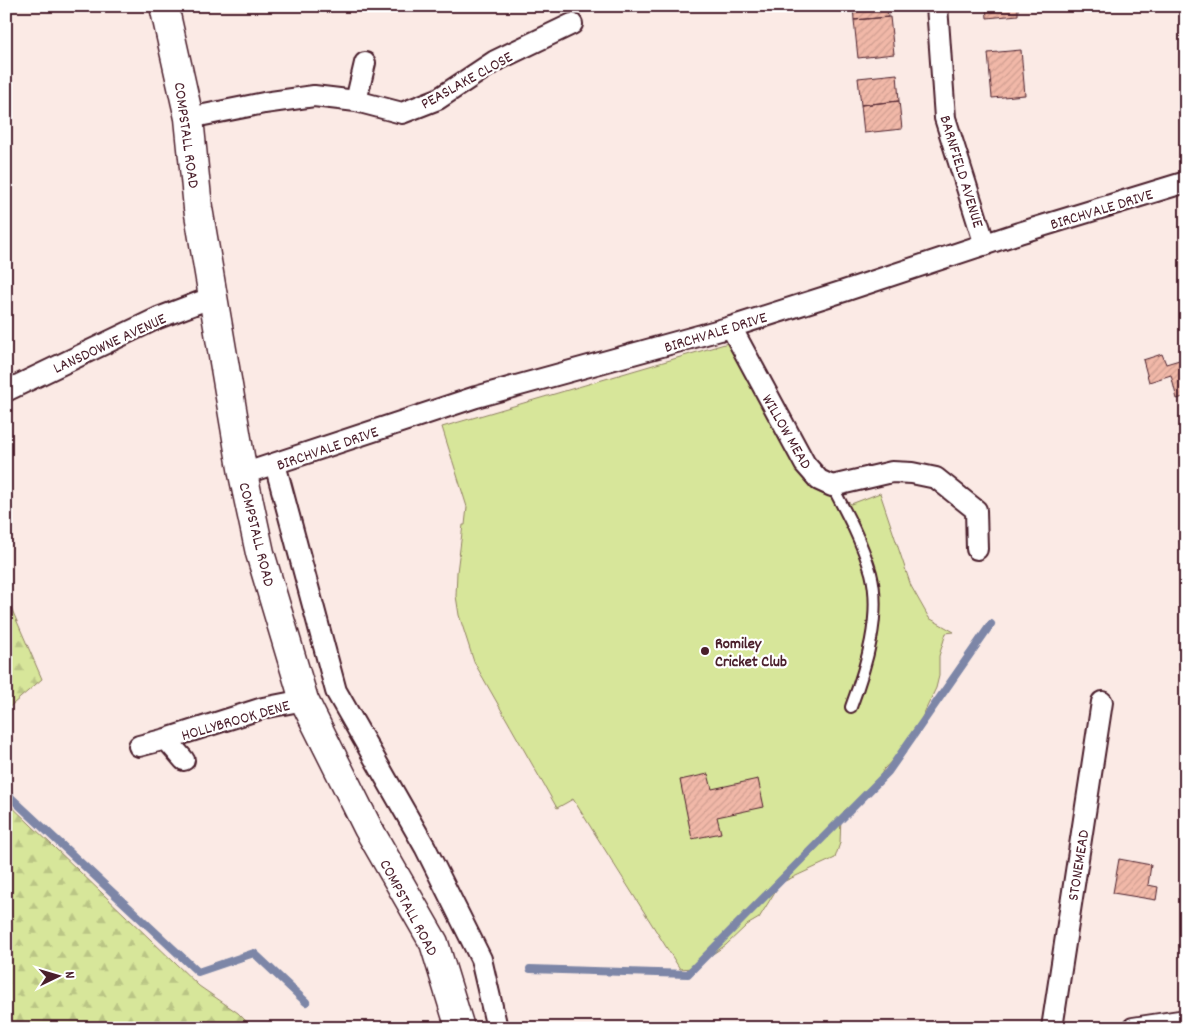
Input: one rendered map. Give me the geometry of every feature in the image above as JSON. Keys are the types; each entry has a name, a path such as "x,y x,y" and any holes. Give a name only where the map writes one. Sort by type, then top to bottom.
{"main road":[{"name":"COMPSTALL ROAD","path":"164,6 189,118 198,208 243,474 260,553 304,700 368,828 434,943 460,1028"}],"street":[{"name":"BARNFIELD AVENUE","path":"937,6 945,118 985,245"},
{"name":"PEASLAKE CLOSE","path":"189,118 264,103 314,96 356,101 402,113 438,99 495,61 572,24"},
{"path":"356,101 365,63"},
{"name":"BIRCHVALE DRIVE","path":"243,474 476,397 731,327 1019,233 1186,182"},
{"name":"LANSDOWNE AVENUE","path":"6,391 158,318 213,297"},
{"name":"WILLOW MEAD","path":"731,327 805,464 819,480 832,486"},
{"name":"COMPSTALL ROAD","path":"275,464 336,690 425,847 481,959 497,1028"},
{"path":"832,486 892,472 912,473 936,478 976,510 977,549"},
{"name":"HOLLYBROOK DENE","path":"139,746 263,708 304,700"},
{"name":"STONEMEAD","path":"1052,1028 1102,702"},
{"name":"HOLLYBROOK DENE","path":"166,739 184,760"},
{"path":"1133,1028 1186,1020"}],"lane":[{"path":"832,486 857,534 866,558 871,574 874,607 872,637 864,674 851,707"}],"green space":[{"name":"Romiley Cricket Club","path":"728,343 738,355 797,471 801,475 832,499 845,500 851,504 880,493 911,586 929,618 954,632 946,633 939,656 939,676 936,688 916,730 901,751 884,769 876,783 844,811 841,818 840,843 835,858 785,881 776,890 759,918 747,925 726,945 692,968 680,969 573,799 557,808 474,662 459,615 456,596 457,572 467,507 442,427"},
{"path":"6,596 42,679 6,710"},
{"path":"6,801 199,986 238,1013 253,1028 10,1028 6,1024"}],"building":[{"path":"853,6 887,6 888,17 854,20"},
{"path":"986,6 1018,6 1018,15 987,18"},
{"path":"890,17 894,54 858,58 854,20"},
{"path":"1021,50 1025,95 992,98 988,53"},
{"path":"897,74 899,101 861,105 858,78"},
{"path":"899,101 902,129 864,133 861,105"},
{"path":"1162,354 1166,364 1186,358 1186,396 1177,399 1171,375 1149,382 1143,360"},
{"path":"708,774 712,789 758,779 764,807 717,817 721,833 692,839 680,780"},
{"path":"1119,859 1151,865 1148,885 1158,887 1156,900 1113,893"}],"waterway":[{"path":"530,969 688,974 888,772 991,624"},
{"path":"6,793 198,972 254,953 306,1002"}],"place":[{"name":"Romiley Cricket Club","path":"705,651"}]}
